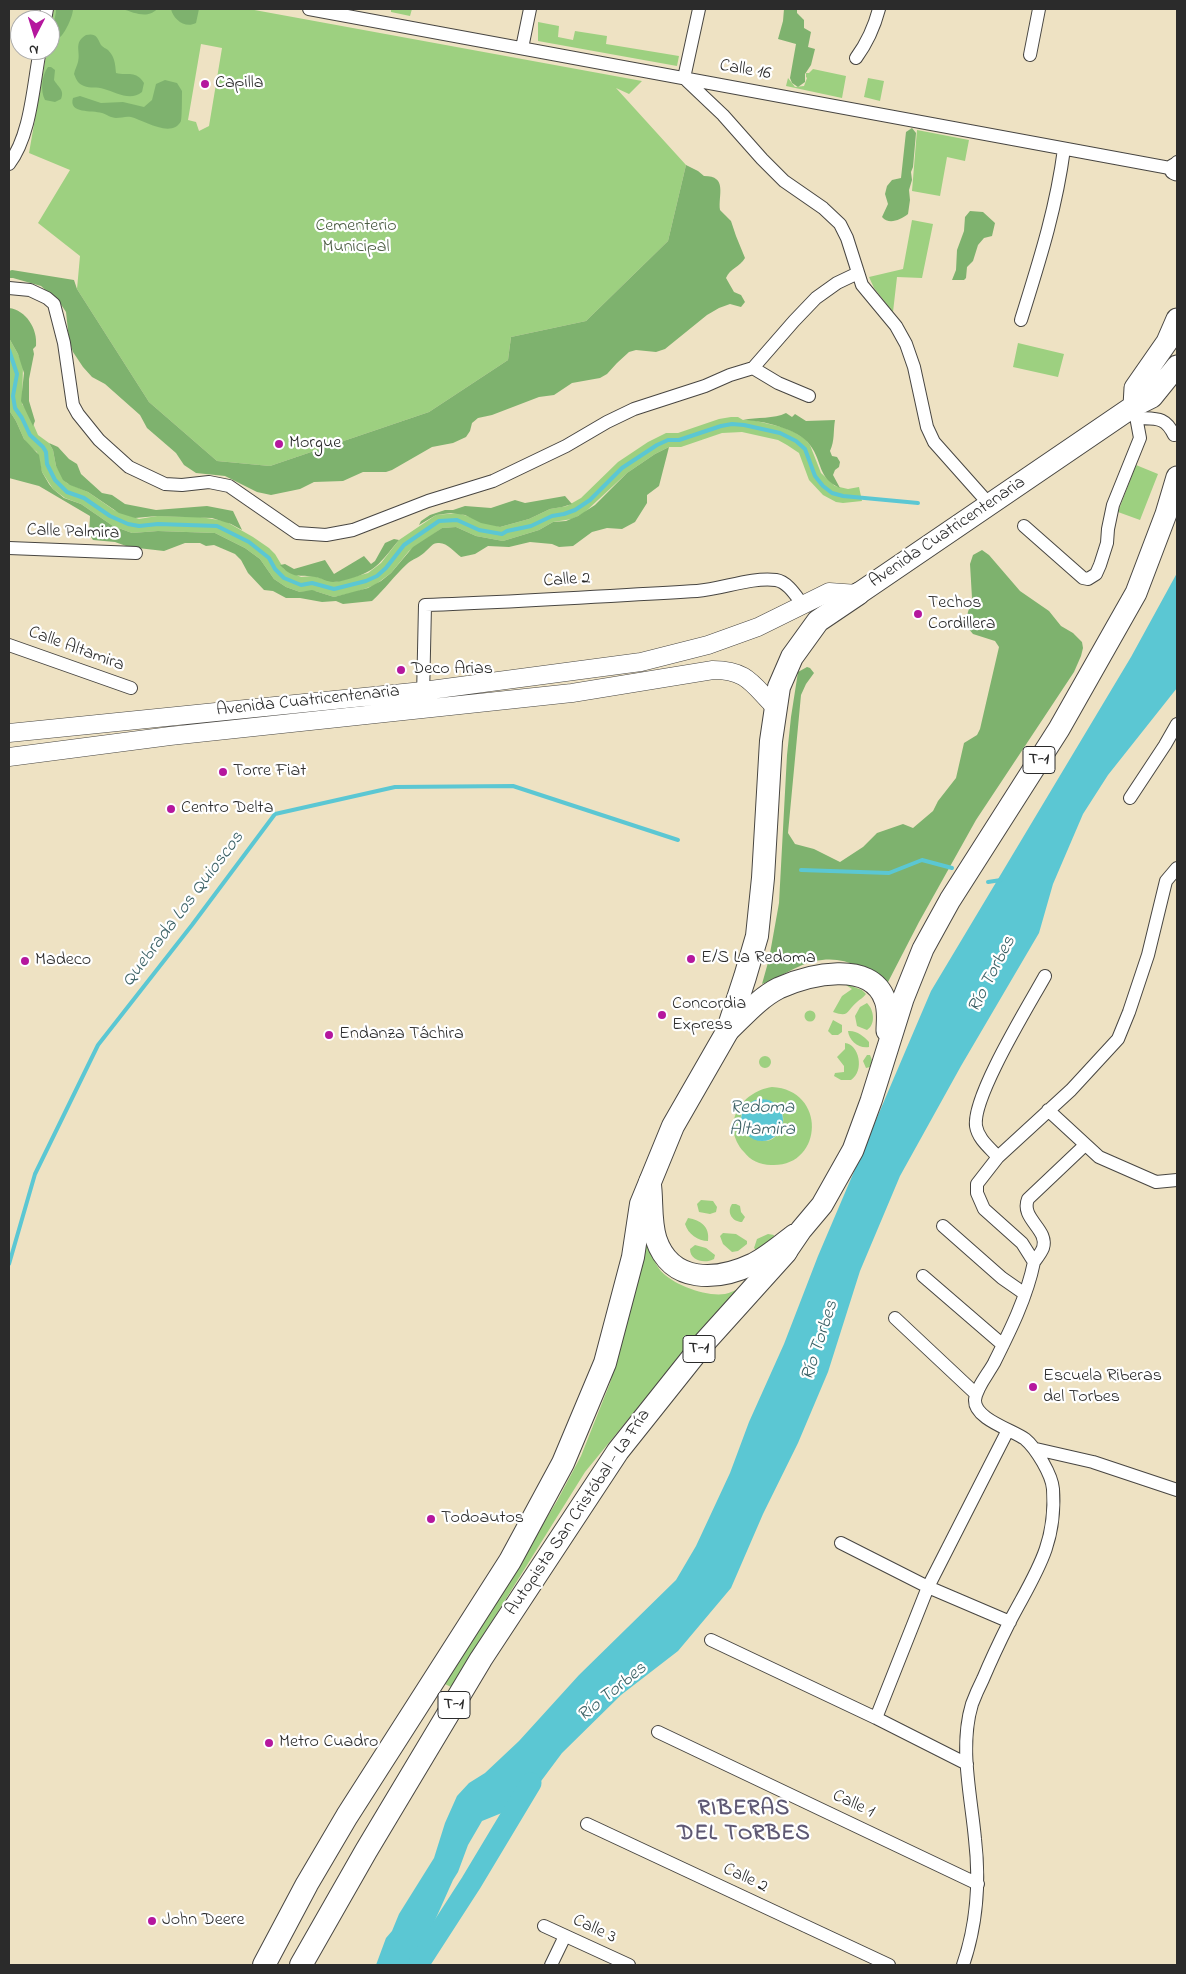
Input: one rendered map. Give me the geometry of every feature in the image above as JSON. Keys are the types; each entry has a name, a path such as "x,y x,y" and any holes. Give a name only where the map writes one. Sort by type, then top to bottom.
{"highway":[{"path":"1136,412 1135,388 1167,342 1177,319"},
{"name":"T-1","path":"1136,412 1152,397 1177,366"},
{"name":"Avenida Cuatricentenaria","path":"858,594 939,538 1136,412"},
{"name":"T-1","path":"886,1051 903,999 928,941 950,900 1059,729 1132,601 1166,514 1177,480"},
{"name":"T-1","path":"650,1181 684,1103 727,1032 746,977 757,936 763,878 767,797 775,707 779,687 792,657 818,621 858,594"},
{"path":"727,1032 760,1001 779,989 807,978 826,974 844,974 866,980 883,994 888,1014 886,1051"},
{"name":"Autopista San Cristóbal - La Fría","path":"301,1965 366,1851 481,1659 618,1451 704,1343 786,1252 822,1205 853,1150 872,1101 886,1051"},
{"path":"650,1181 656,1238 667,1259 680,1271 702,1276 726,1275 755,1263 801,1230"},
{"name":"Autopista San Cristóbal - La Fría","path":"264,1965 327,1850 435,1676 510,1561 563,1463 605,1363 633,1257 641,1204 650,1181"}],"main road":[{"name":"Avenida Cuatricentenaria","path":"9,757 424,699 641,662 708,645 758,628 829,592 858,594"},
{"name":"Avenida Cuatricentenaria","path":"9,733 424,699 572,693 713,670 730,670 742,674 775,707"}],"street":[{"name":"Calle 16","path":"309,9 325,10 1064,149 1177,167"},
{"path":"522,48 530,9"},
{"path":"699,9 684,78 723,115 784,181 823,208 840,224 847,238 862,285 896,326 906,344 914,367 926,427 934,442 990,505"},
{"path":"856,58 867,43 875,24 878,9"},
{"path":"1030,55 1039,9"},
{"path":"9,164 22,142 38,60"},
{"path":"1021,320 1049,232 1059,189 1064,149"},
{"path":"9,288 30,290 47,298 54,304 64,344 73,404 78,414 99,440 129,466 165,484 182,485 209,482 229,486 297,533 326,535 353,530 451,493 470,490 522,468 634,409 753,368 816,298 837,283 858,272"},
{"path":"753,368 778,383 809,396"},
{"path":"1024,526 1083,578 1088,579 1096,574 1106,543 1113,505 1140,438 1136,412 1163,420 1169,425 1174,436"},
{"name":"Calle Palmira","path":"9,548 136,553"},
{"name":"Calle 2","path":"424,699 425,605 513,602 705,590 763,580 778,580 788,586 803,605"},
{"name":"Calle Altamira","path":"9,644 131,688"},
{"path":"1130,798 1165,746 1177,724"},
{"path":"1034,1262 1022,1243 984,1208 977,1193 977,1184 998,1157 1078,1083 1118,1039 1148,955 1166,881 1177,868"},
{"path":"998,1157 978,1135 976,1117 988,1083 1008,1042 1045,976"},
{"path":"1048,1110 1099,1157 1156,1182 1177,1180"},
{"path":"963,1965 975,1917 978,1884 966,1743 972,1704 1010,1622 1040,1567 1052,1530 1054,1512 1052,1486 1036,1449 1024,1438 989,1419 980,1411 975,1404 976,1394 1003,1345 1025,1294 1034,1262 1043,1248 1044,1238 1026,1211 1028,1200 1085,1146"},
{"path":"943,1226 1002,1278 1025,1294"},
{"path":"923,1276 1003,1345"},
{"path":"895,1318 976,1394"},
{"path":"876,1718 928,1587 1008,1430"},
{"path":"1036,1449 1102,1465 1177,1490"},
{"path":"841,1543 928,1587 1010,1622"},
{"path":"711,1640 876,1718 967,1764"},
{"name":"Calle 1","path":"658,1732 978,1884"},
{"name":"Calle 2","path":"587,1824 888,1965"},
{"name":"Calle 3","path":"544,1926 613,1962 629,1965"},
{"path":"552,1965 564,1936"}],"green space":[{"name":"Cementerio Municipal","path":"54,9 249,9 642,81 629,94 616,88 686,165 668,241 586,321 511,337 508,360 429,412 270,466 217,461 149,402 77,289 80,256 38,223 70,170 29,153 45,60 60,60 60,10","holes":["201,44 222,48 209,126 199,131 196,122 188,120"]},
{"path":"73,9 68,25 60,37 60,10 56,10"},
{"path":"123,9 157,9 149,14 145,14"},
{"path":"171,9 199,9 196,23 188,25 180,22 174,16"},
{"path":"391,9 412,9 410,16 391,12"},
{"path":"784,9 797,9 797,13 804,20 804,28 811,32 808,47 815,49 811,65 805,74 805,82 798,87 792,83 790,78 796,44 778,39"},
{"path":"538,22 559,26 558,37 573,40 575,31 607,36 606,44 679,56 677,66 538,41"},
{"path":"86,35 96,36 101,45 112,55 116,73 135,75 141,79 144,83 142,92 137,95 128,96 101,88 86,87 79,83 74,74 79,58 79,44"},
{"path":"48,67 55,70 54,80 62,93 61,99 55,102 45,100 43,92 44,74"},
{"path":"813,69 846,76 842,98 786,86 788,78 795,87 804,86 807,78 806,73"},
{"path":"868,78 884,81 880,101 864,97"},
{"path":"165,80 177,83 182,91 181,121 177,126 171,128 157,127 131,117 114,118 102,113 77,109 72,103 73,98 80,96 101,103 123,102 144,107 152,100 156,84"},
{"path":"912,128 916,133 908,214 898,220 888,221 882,217 888,204 885,194 887,186 892,180 901,178 906,132"},
{"path":"917,130 969,140 965,161 947,157 940,196 912,191"},
{"path":"686,165 704,176 716,179 719,183 720,210 731,221 745,258 726,278 734,292 741,295 745,302 741,307 730,304 719,308 707,315 665,349 656,352 636,350 629,352 607,374 600,378 572,383 554,395 539,397 492,415 478,418 472,423 466,437 453,443 432,447 392,470 386,472 363,472 343,481 314,482 300,489 271,495 257,492 225,476 196,473 184,465 176,453 147,428 140,415 105,384 92,377 83,367 73,352 69,340 66,312 60,303 41,286 9,278 9,271 12,270 74,280 77,289 149,402 217,461 270,466 429,412 508,360 511,337 586,321 668,241"},
{"path":"970,211 983,212 995,223 992,236 984,238 978,245 973,261 967,267 966,278 964,280 952,280 956,270 957,250 964,231 965,217"},
{"path":"912,220 933,224 922,278 897,277 893,312 874,288 869,277 903,269"},
{"path":"9,308 26,316 35,333 36,346 33,349 34,354 29,379 29,401 35,421 33,426 21,401 24,373 18,354 9,338"},
{"path":"9,338 23,366 22,404 29,414 38,435 49,443 53,450 56,466 67,483 88,492 114,510 139,519 157,516 200,517 225,521 269,548 284,569 301,577 313,576 335,582 368,573 381,563 399,540 436,515 458,513 500,527 529,519 550,509 567,506 581,498 618,462 648,442 666,433 678,433 719,419 731,417 782,427 805,439 810,445 821,473 835,486 848,489 859,487 862,501 836,502 823,495 809,480 799,453 778,440 742,432 722,433 681,447 669,447 655,454 627,473 584,513 572,519 553,522 539,530 503,541 476,536 456,527 442,528 409,551 391,573 375,585 334,597 315,591 300,592 286,587 274,579 260,559 245,548 215,533 158,531 132,533 113,526 81,504 65,498 53,489 42,472 37,452 24,439 9,410"},
{"path":"1018,343 1064,354 1058,377 1013,367"},
{"path":"9,410 24,439 39,455 42,472 49,484 64,498 81,504 113,526 132,533 158,531 215,533 245,548 260,559 274,579 286,587 300,592 312,590 334,597 368,588 381,581 391,573 413,547 442,528 456,527 476,536 503,541 539,530 553,522 566,521 578,516 595,505 627,473 669,447 659,486 647,495 647,503 635,522 622,529 607,528 592,532 573,546 559,547 552,544 530,542 509,547 488,546 475,554 461,557 447,546 436,543 422,555 407,564 372,601 343,604 336,601 322,602 300,598 286,598 273,591 264,590 248,573 241,560 235,554 214,545 206,546 200,543 185,543 164,551 93,540 89,534 90,516 39,486 9,478"},
{"path":"786,413 792,417 795,414 806,421 835,420 830,451 832,456 837,457 840,462 833,475 840,488 827,479 814,451 805,439 779,426 743,420"},
{"path":"49,443 58,447 69,459 77,464 81,474 102,493 112,495 125,504 156,510 207,506 233,511 242,530 212,518 157,516 135,518 119,513 88,492 63,480 56,466 53,450"},
{"path":"1136,465 1158,474 1140,520 1118,512"},
{"path":"565,496 572,504 550,509 529,519 500,527 481,523 465,515 451,513 436,515 419,525 421,521 430,515 465,506 491,508 515,500 525,503"},
{"path":"394,539 399,540 376,566 364,574 341,581 331,582 315,577 293,575 280,565 285,564 294,569 325,560 334,574 364,556 371,564 375,561 385,543"},
{"path":"982,550 989,555 1020,591 1049,611 1061,626 1073,633 1082,642 1081,656 1074,672 976,820 887,984 856,965 834,960 823,960 798,967 762,984 769,959 779,903 787,755 798,672 807,667 814,673 801,695 788,833 795,844 814,849 840,862 863,847 877,833 903,824 913,828 933,811 938,801 956,778 964,743 977,735 980,729 999,647 995,641 973,634 968,628 966,619 972,598 970,564 973,555"},
{"path":"843,983 862,990 866,994 845,1014 833,1012 842,996 852,989"},
{"path":"867,1003 871,1009 873,1021 867,1030 857,1026 855,1016 860,1007"},
{"path":"810,1010 816,1016 810,1022 804,1016"},
{"path":"833,1020 842,1025 842,1032 838,1035 832,1035 828,1031"},
{"path":"848,1031 857,1032 869,1042 869,1047 855,1044 850,1038"},
{"path":"845,1043 854,1048 859,1058 858,1071 851,1080 841,1080 834,1076 835,1073 844,1072 844,1066 837,1057 845,1049"},
{"path":"867,1055 870,1055 872,1060 870,1067 866,1068 863,1061"},
{"path":"765,1056 771,1062 765,1068 759,1062"},
{"path":"772,1087 790,1091 803,1101 810,1114 812,1128 809,1142 801,1154 788,1163 767,1165 759,1163 746,1155 737,1142 734,1121 737,1111 751,1095","holes":["759,1099 778,1107 783,1115 782,1126 775,1137 766,1141 757,1140 748,1134 742,1126 741,1117 746,1107"]},
{"path":"701,1200 713,1201 717,1207 716,1212 710,1214 699,1212 697,1204"},
{"path":"732,1204 740,1206 741,1212 745,1217 742,1222 733,1219 731,1216 730,1207"},
{"path":"688,1218 697,1220 704,1225 708,1232 708,1241 701,1240 691,1234 685,1224"},
{"path":"723,1233 736,1234 747,1241 747,1244 738,1251 732,1252 723,1244 720,1236"},
{"path":"768,1234 774,1235 773,1239 756,1250 754,1248 757,1239"},
{"path":"645,1238 660,1270 681,1285 709,1294 727,1294 740,1288 693,1340 585,1472 451,1687 445,1684 557,1501 581,1456 610,1383 626,1327"},
{"path":"695,1245 706,1248 715,1255 714,1259 702,1261 695,1259 690,1249"}],"water":[{"path":"1177,573 1177,688 1108,775 1083,814 1053,884 1039,933 961,1066 900,1176 860,1271 828,1372 798,1443 763,1514 731,1588 678,1651 621,1695 562,1753 524,1804 482,1821 468,1845 458,1872 415,1965 376,1965 386,1938 392,1931 399,1914 434,1858 445,1823 457,1796 469,1783 485,1773 519,1741 579,1675 676,1580 696,1546 730,1473 749,1422 784,1344 818,1256 931,991 1131,657"},
{"name":"Redoma Altamira","path":"758,1099 766,1099 777,1105 783,1120 777,1135 766,1141 758,1141 747,1135 741,1124 741,1116 747,1105"}],"waterway":[{"path":"9,350 17,374 13,396 15,408 30,435 46,452 47,464 55,480 67,492 84,498 110,516 128,524 139,526 158,524 217,526 249,542 269,558 275,569 284,578 301,585 312,583 334,589 366,581 377,576 386,568 404,545 439,521 457,520 479,530 502,534 575,510 590,500 622,468 657,445 668,440 679,440 732,424 780,433 796,441 805,449 815,476 832,493 843,496 918,503"},
{"name":"Quebrada Los Quioscos","path":"9,1264 35,1174 98,1045 192,925 275,814 395,787 513,786 678,840"},
{"name":"Quebrada Los Quioscos","path":"801,870 889,873 922,860 952,868"},
{"name":"Quebrada Los Quioscos","path":"988,882 1001,880"},
{"name":"Río Torbes","path":"418,1965 471,1883 531,1783"}],"place":[{"name":"Capilla","path":"205,84"},
{"name":"Morgue","path":"279,444"},
{"name":"Techos Cordillera","path":"918,614"},
{"name":"Deco Arias","path":"401,670"},
{"name":"Torre Fiat","path":"223,772"},
{"name":"Centro Delta","path":"171,809"},
{"name":"E/S La Redoma","path":"691,959"},
{"name":"Madeco","path":"25,961"},
{"name":"Concordia Express","path":"662,1015"},
{"name":"Endanza Táchira","path":"329,1035"},
{"name":"Escuela Riberas del Torbes","path":"1033,1387"},
{"name":"Todoautos","path":"431,1519"},
{"name":"Metro Cuadro","path":"269,1743"},
{"name":"John Deere","path":"152,1921"}],"district":[{"name":"RIBERAS DEL TORBES","path":"744,1822"}]}
